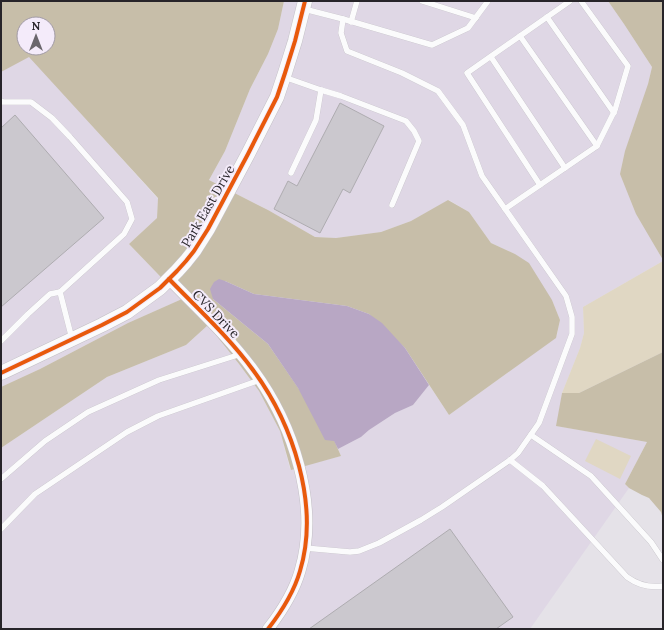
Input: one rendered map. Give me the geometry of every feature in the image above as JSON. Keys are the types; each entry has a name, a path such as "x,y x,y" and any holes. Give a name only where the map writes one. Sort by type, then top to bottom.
{"street":[{"name":"Park East Drive","path":"1,373 126,312 150,296 169,279 194,251 208,229 277,97 295,41 304,5"},
{"name":"CVS Drive","path":"169,279 241,354 260,380 284,423 299,468 304,488 307,525 305,548 300,571 294,588 281,611 268,629"}],"lane":[{"path":"351,22 357,1"},
{"path":"422,1 476,18"},
{"path":"304,5 351,22 432,46 468,28 488,1"},
{"path":"540,185 467,73 570,1"},
{"path":"505,209 597,146 614,113 628,66 581,1"},
{"path":"547,17 614,113"},
{"path":"305,548 350,552 359,551 369,547 399,533 421,520 510,460 518,452 539,423 572,334 572,317 566,296 482,176 463,125 438,92 402,73 347,51 341,33 343,19"},
{"path":"520,36 597,146"},
{"path":"491,57 565,168"},
{"path":"284,77 341,96 406,121 414,131 418,141 392,205"},
{"path":"291,173 316,120 321,90"},
{"path":"1,101 31,102 52,118 127,202 132,219 124,234 60,292 50,294 1,340"},
{"path":"60,292 72,339"},
{"path":"1,479 44,441 88,412 159,380 241,354"},
{"path":"1,528 35,494 126,432 158,416 260,380"},
{"path":"531,435 591,476 651,542 663,560"},
{"path":"510,460 543,486 627,577 634,582 650,586 663,586"}],"shaded area":[{"path":"1,1 284,1 278,29 268,54 250,89 225,151 209,180 268,210 315,237 336,238 381,232 411,221 448,200 469,212 491,243 515,254 529,263 552,300 560,320 556,338 449,415 405,348 369,314 347,306 254,294 225,281 213,299 268,344 334,440 341,456 291,470 280,431 259,391 208,325 186,345 107,377 1,448 1,387 40,369 128,323 182,299 129,244 157,218 158,198 29,57 1,72"},
{"path":"284,1 608,1 652,67 648,84 636,214 649,234 663,261 583,307 584,333 580,348 562,393 557,426 647,442 625,484 629,488 530,629 1,629 1,448 107,377 186,345 208,325 259,391 280,431 290,469 341,456 338,449 361,437 395,413 413,405 429,385 449,415 557,335 560,320 552,300 515,254 491,243 469,212 449,200 411,221 381,232 336,238 315,237 266,209 209,180 225,151 250,89 268,54 278,29"},
{"path":"608,1 663,1 663,260 636,214 620,174 625,151 648,84 652,67"},
{"path":"29,56 158,199 157,218 129,244 182,299 128,323 40,369 1,387 1,72"},
{"path":"663,261 663,352 579,393 562,393 580,348 584,333 583,307"},
{"path":"219,279 254,294 347,306 369,314 382,323 405,348 429,385 413,405 395,413 361,437 338,449 334,441 325,440 298,388 268,344 213,299 210,289 214,282"},
{"path":"663,352 663,519 661,512 649,498 629,488 625,484 647,442 556,426 562,393 579,393"},
{"path":"596,439 631,456 620,479 585,461"}],"building":[{"path":"340,103 384,126 350,193 343,189 320,233 274,209 288,181 297,186"},
{"path":"15,115 104,218 1,307 1,128"},
{"path":"450,529 513,617 496,629 309,629"}],"cycle path":[{"path":"1,373 127,312 160,288 186,261 208,229 277,97 295,41 305,1"},
{"path":"169,279 224,335 253,370 267,391 280,415 291,440 299,466 307,519 305,546 300,571 291,594 268,629"}]}
